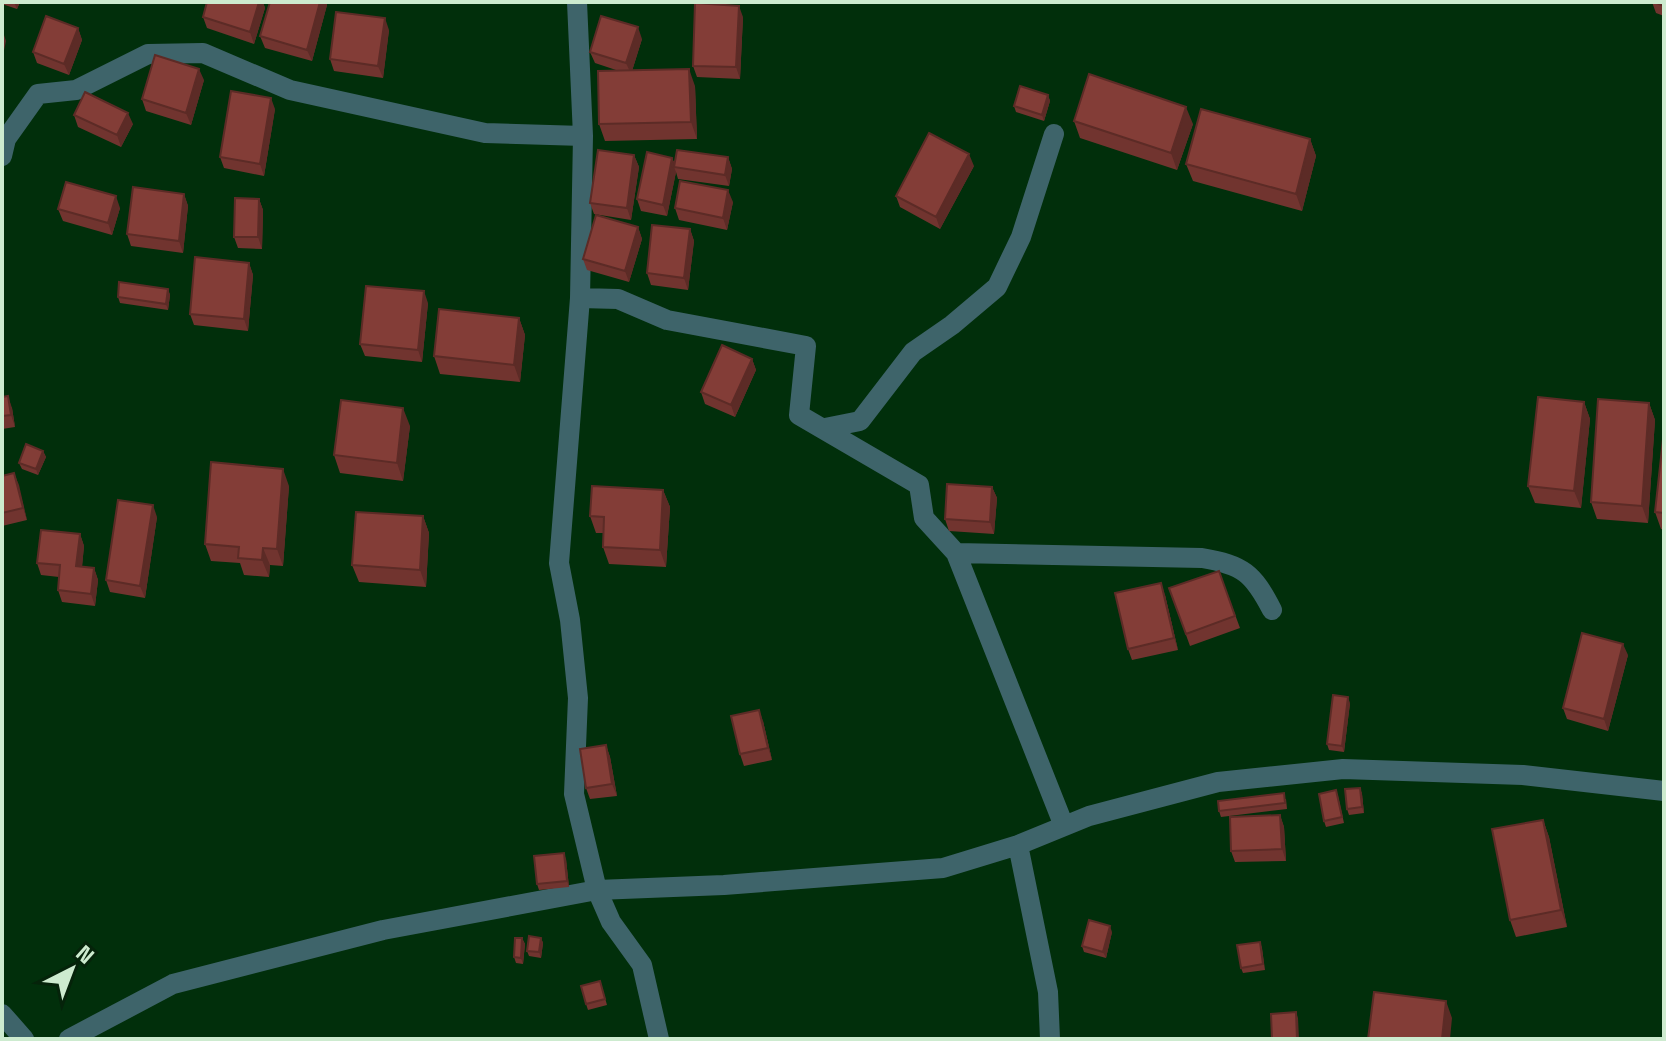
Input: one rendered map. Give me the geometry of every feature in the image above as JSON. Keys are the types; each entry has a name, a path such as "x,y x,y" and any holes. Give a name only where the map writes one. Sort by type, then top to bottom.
{"street":[{"path":"577,2 583,136 580,298 559,563 570,620 578,698 574,794 597,890 611,922 642,965 659,1039"},
{"path":"2,156 6,139 38,94 76,90 148,54 203,53 290,90 485,133 583,136"},
{"path":"825,428 860,421 913,352 952,325 997,287 1021,237 1054,134"},
{"path":"580,298 618,299 667,320 806,346 799,415 919,485 924,518 956,553 1064,826"},
{"path":"956,553 1202,558 1234,564 1260,587 1272,610"},
{"path":"69,1039 173,984 383,930 597,890 724,885 943,868 1018,845 1089,816 1218,782 1343,769 1523,775 1664,791"},
{"path":"1018,845 1048,992 1050,1039"},
{"path":"2,1014 24,1039"}],"building":[{"path":"207,2 259,2 250,32 203,17"},
{"path":"270,2 320,2 307,50 260,36"},
{"path":"695,3 739,6 736,67 693,66"},
{"path":"336,12 385,18 378,66 330,59"},
{"path":"46,16 78,28 64,64 33,52"},
{"path":"601,16 638,27 626,63 590,52"},
{"path":"155,55 199,69 186,113 142,99"},
{"path":"689,69 691,122 599,124 598,71"},
{"path":"1089,74 1186,107 1171,153 1074,121"},
{"path":"1020,86 1048,95 1042,115 1014,106"},
{"path":"231,91 271,98 260,164 220,157"},
{"path":"85,92 128,113 117,135 74,115"},
{"path":"1201,109 1310,139 1296,194 1186,164"},
{"path":"929,133 969,154 936,217 896,196"},
{"path":"598,150 634,155 627,208 590,203"},
{"path":"677,150 728,157 725,175 674,167"},
{"path":"647,152 672,158 663,205 637,199"},
{"path":"680,181 728,190 723,218 675,208"},
{"path":"66,182 116,196 108,223 58,209"},
{"path":"133,187 184,194 179,241 127,234"},
{"path":"235,198 259,199 258,237 234,237"},
{"path":"596,215 638,227 625,271 583,259"},
{"path":"652,225 690,229 684,278 647,273"},
{"path":"195,257 249,263 244,319 190,314"},
{"path":"119,282 168,289 166,304 118,297"},
{"path":"366,286 424,291 418,350 360,344"},
{"path":"439,309 519,318 514,365 434,356"},
{"path":"722,345 752,359 731,405 701,392"},
{"path":"8,396 11,415 2,416 2,397"},
{"path":"1538,397 1584,402 1574,491 1528,486"},
{"path":"1598,399 1649,403 1642,506 1591,502"},
{"path":"341,400 403,408 397,463 334,455"},
{"path":"1664,430 1664,513 1655,512"},
{"path":"26,444 43,451 36,469 19,463"},
{"path":"211,462 283,469 277,549 263,548 262,560 238,558 239,547 205,544"},
{"path":"14,473 23,508 2,513 2,476"},
{"path":"947,484 992,487 990,522 945,519"},
{"path":"592,486 663,490 660,550 603,547 604,517 590,516"},
{"path":"118,500 153,505 140,586 106,580"},
{"path":"356,512 423,516 420,570 352,565"},
{"path":"41,530 80,534 76,566 94,568 91,594 58,590 60,565 37,563"},
{"path":"1219,571 1235,616 1186,634 1169,588"},
{"path":"1161,583 1174,638 1128,649 1115,593"},
{"path":"1582,633 1623,644 1604,719 1563,708"},
{"path":"1333,695 1348,697 1342,746 1327,744"},
{"path":"759,710 768,748 740,754 731,716"},
{"path":"606,745 612,784 586,788 580,749"},
{"path":"1360,788 1362,807 1347,809 1345,789"},
{"path":"1336,790 1342,817 1324,821 1319,794"},
{"path":"1284,793 1285,803 1219,811 1218,801"},
{"path":"1280,815 1282,849 1231,851 1230,817"},
{"path":"1543,820 1561,910 1510,920 1492,829"},
{"path":"564,853 567,881 537,884 534,856"},
{"path":"1089,920 1110,926 1103,952 1082,946"},
{"path":"529,936 541,938 539,952 527,951"},
{"path":"515,938 522,938 521,958 514,957"},
{"path":"1260,942 1263,964 1241,968 1237,945"},
{"path":"600,981 605,999 586,1004 581,986"},
{"path":"1374,992 1446,1001 1442,1039 1368,1039"},
{"path":"1296,1012 1297,1039 1272,1039 1271,1014"}]}
